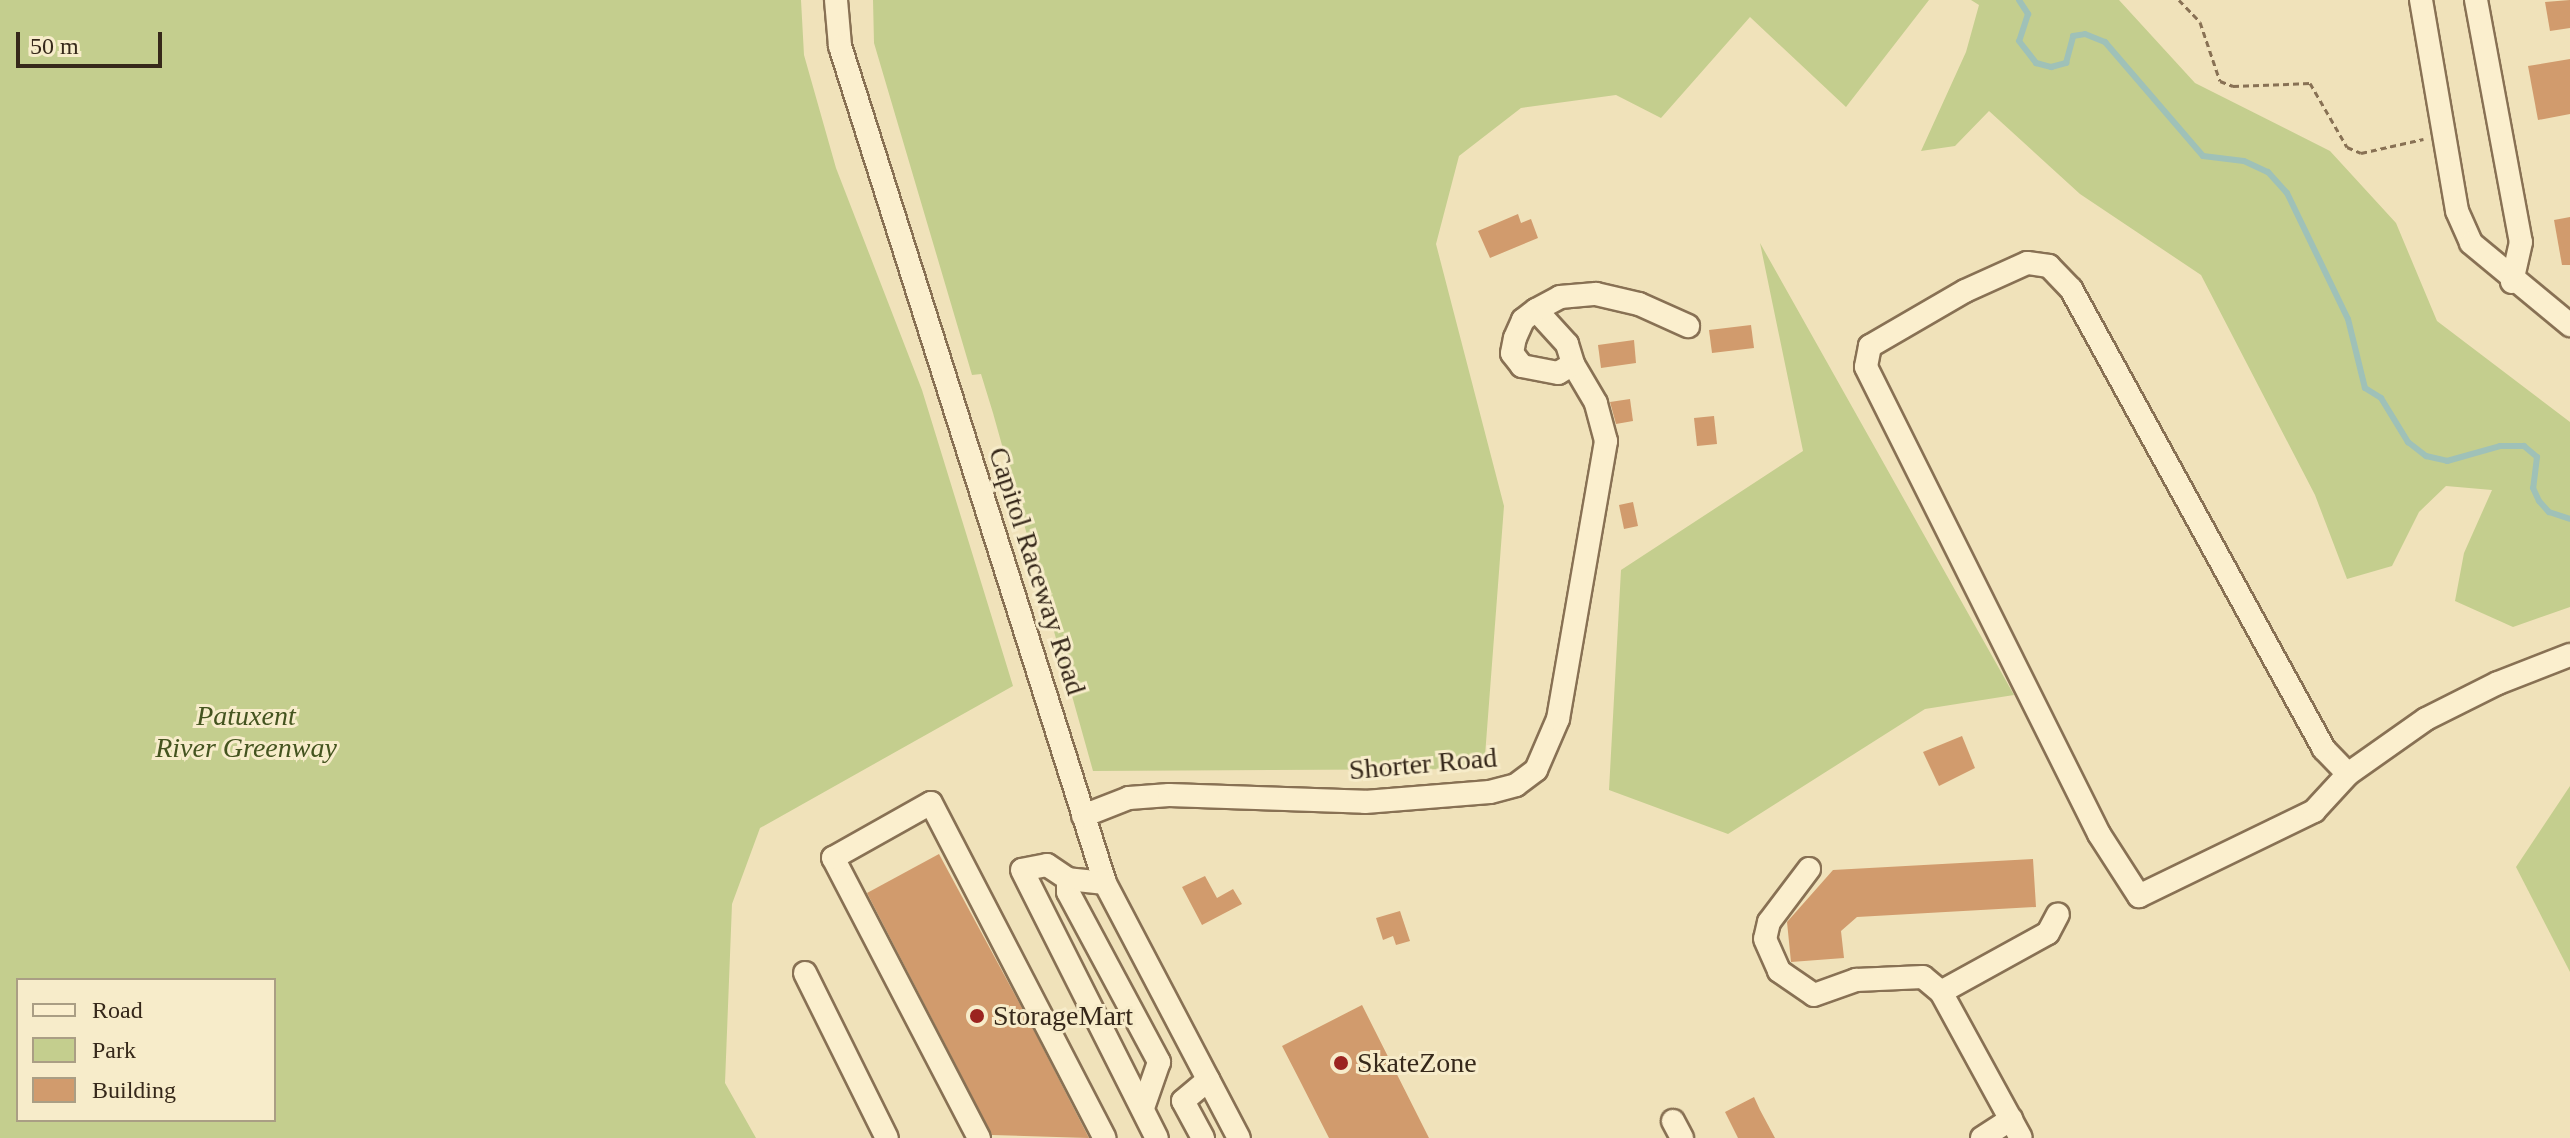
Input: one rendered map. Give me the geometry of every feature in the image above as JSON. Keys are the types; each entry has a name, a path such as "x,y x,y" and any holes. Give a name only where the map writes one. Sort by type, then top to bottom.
{"street":[{"name":"Capitol Raceway Road","path":"836,0 840,46 1105,883 1239,1138"},
{"path":"2421,0 2457,211 2471,243 2512,282 2570,325"},
{"path":"2476,0 2521,242 2512,282"},
{"path":"2348,774 2324,749 2071,289 2049,266 2027,263 1887,333 1870,346 1866,367 2099,834 2139,896 2314,811 2348,774 2426,719 2498,683 2570,655"},
{"path":"1573,364 1558,373 1541,371 1522,366 1512,353 1523,320 1560,297 1596,294 1639,304 1688,326"},
{"name":"Shorter Road","path":"1083,816 1129,798 1169,795 1365,802 1490,792 1516,785 1536,770 1558,719 1606,441 1596,403 1573,364 1567,344 1536,310"},
{"path":"979,1138 833,858 931,803 1105,1138"},
{"path":"1105,883 1068,879 1047,865 1022,870 1144,1105 1157,1138"},
{"path":"1809,869 1769,922 1765,939 1779,971 1814,995 1856,980 1923,977 1941,992 2016,1129 1982,1138"},
{"path":"1068,879 1068,892 1159,1062 1144,1105"},
{"path":"1941,992 2048,933 2058,914"},
{"path":"805,973 887,1138"},
{"path":"1203,1138 1183,1101 1208,1080"}],"path":[{"path":"2179,0 2200,22 2220,81 2233,86 2310,83 2347,147 2361,153 2445,135"}],"green space":[{"name":"Patuxent River Greenway","path":"0,0 801,0 804,55 836,168 922,390 1013,686 760,828 732,904 725,1083 756,1138 0,1138"},
{"path":"873,0 1929,0 1846,107 1750,17 1661,118 1616,95 1521,108 1459,156 1436,244 1504,506 1484,769 1093,771 993,413 981,374 972,375 874,43"},
{"path":"1971,0 2119,0 2195,83 2330,151 2396,223 2437,321 2570,422 2570,607 2513,627 2455,601 2464,553 2492,490 2446,486 2419,512 2392,566 2347,579 2315,495 2201,275 2080,194 1989,111 1955,146 1921,151 1966,52 1979,5"},
{"path":"1760,243 2014,695 1925,709 1728,834 1609,790 1621,570 1803,451"},
{"path":"2570,786 2570,972 2516,867"}],"building":[{"path":"2570,0 2570,28 2550,31 2545,2"},
{"path":"2570,59 2570,114 2538,120 2528,66"},
{"path":"1518,214 1521,223 1531,219 1538,238 1490,258 1478,231"},
{"path":"2570,217 2570,265 2562,265 2554,220"},
{"path":"1751,325 1754,348 1712,353 1709,330"},
{"path":"1634,340 1636,363 1601,368 1598,345"},
{"path":"1630,399 1633,421 1616,424 1610,402"},
{"path":"1714,416 1717,444 1697,446 1694,418"},
{"path":"1633,502 1638,526 1624,529 1619,505"},
{"path":"1962,736 1975,768 1939,786 1923,752"},
{"name":"StorageMart","path":"939,854 1089,1138 992,1135 867,893"},
{"path":"2033,859 2036,907 1857,917 1841,931 1844,958 1791,962 1787,922 1833,870"},
{"path":"1205,876 1217,898 1233,889 1242,904 1202,925 1182,887"},
{"path":"1400,911 1410,941 1396,945 1393,936 1383,940 1376,918"},
{"name":"SkateZone","path":"1362,1005 1429,1138 1329,1138 1282,1046"},
{"path":"1754,1097 1775,1138 1738,1138 1725,1112"}],"waterway":[{"path":"2019,0 2028,14 2019,41 2036,63 2051,67 2066,63 2073,36 2085,34 2105,42 2203,156 2244,161 2268,172 2287,193 2348,319 2365,388 2381,398 2408,442 2426,456 2447,461 2500,446 2524,446 2537,457 2533,488 2539,501 2549,512 2570,519"}],"place":[{"name":"StorageMart","path":"977,1016"},
{"name":"SkateZone","path":"1341,1063"}]}
